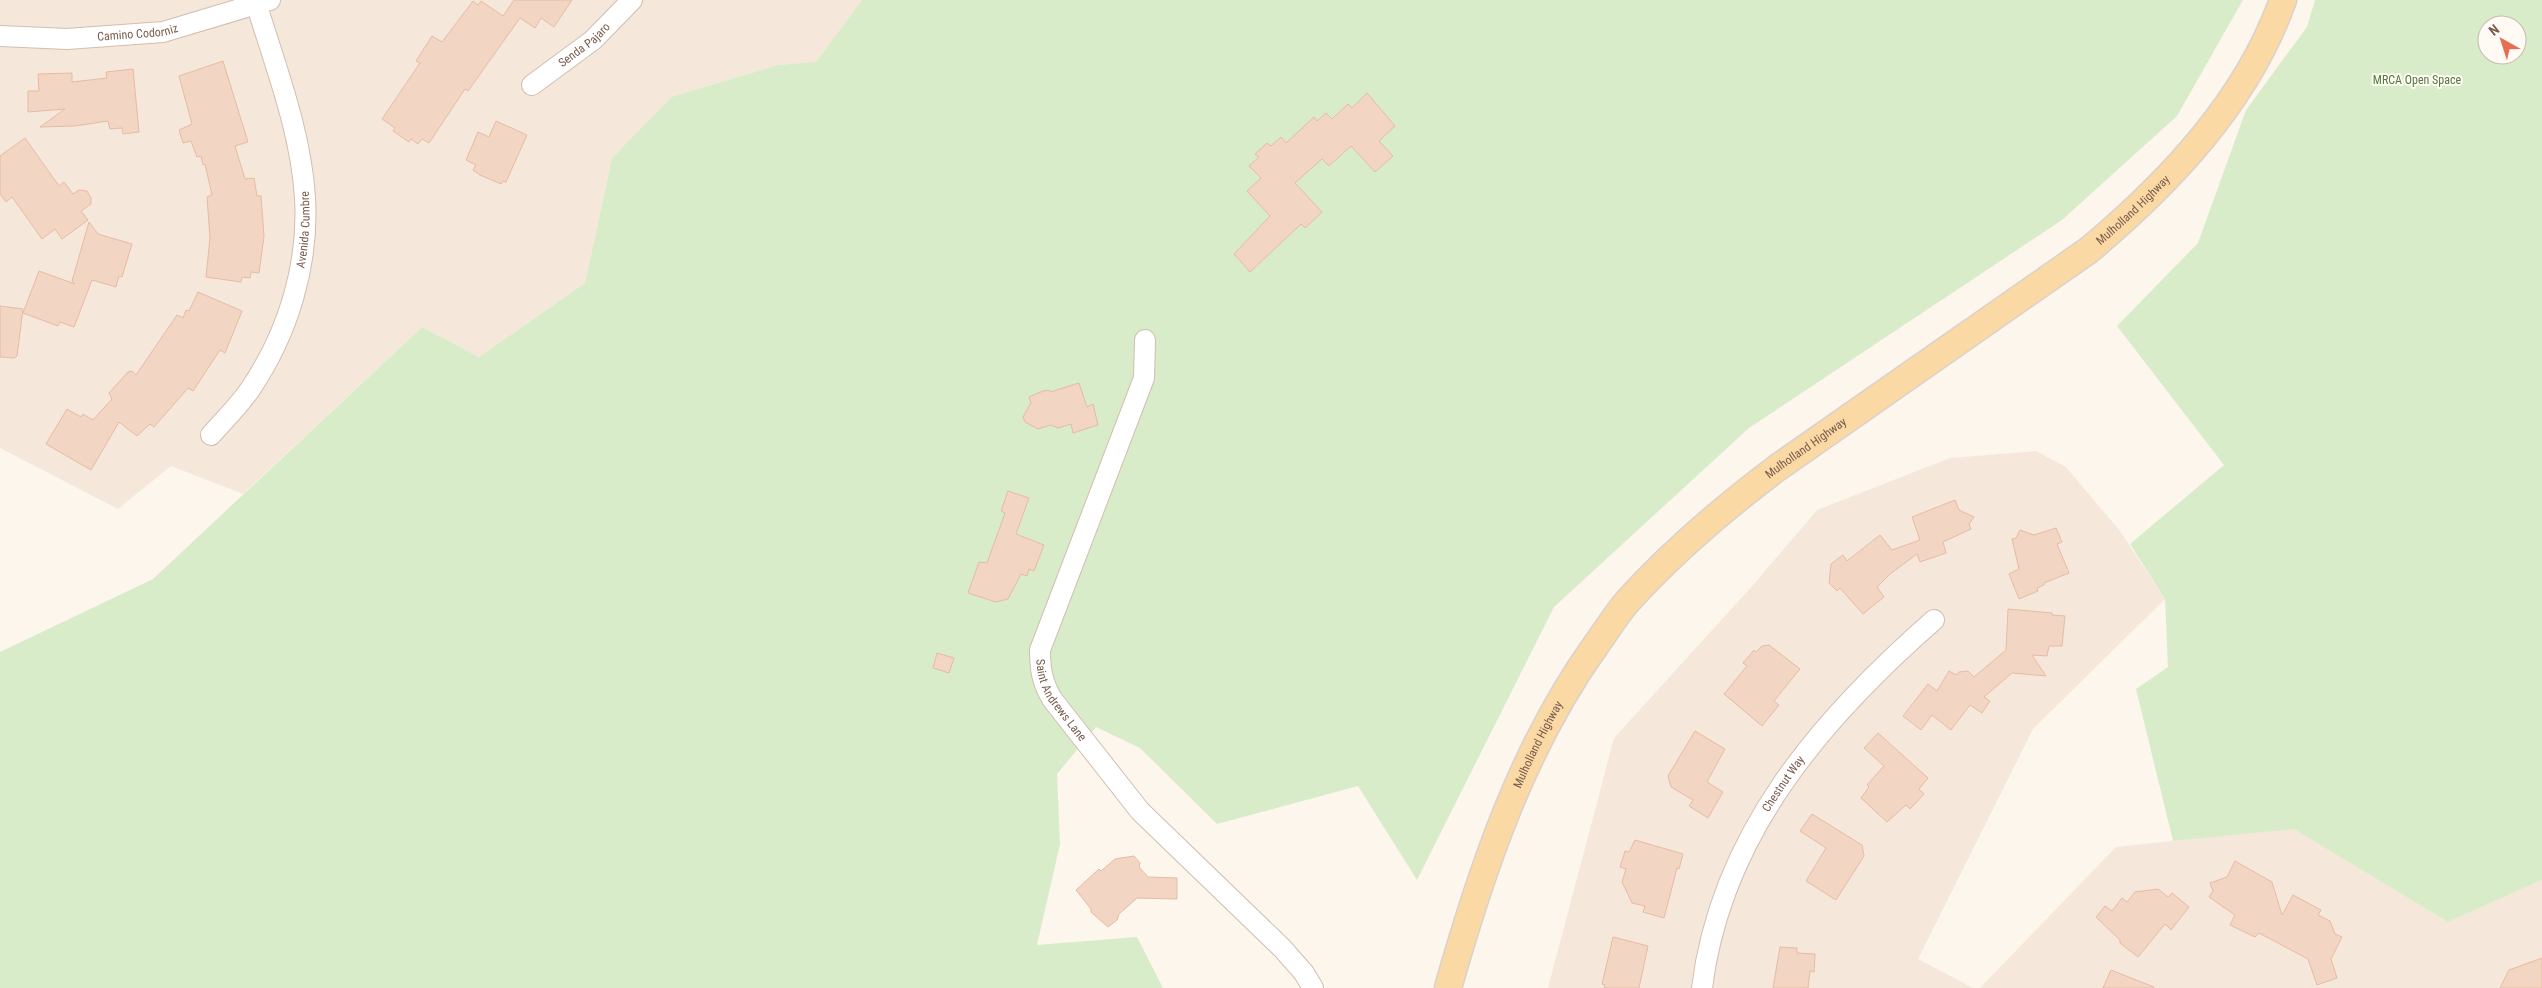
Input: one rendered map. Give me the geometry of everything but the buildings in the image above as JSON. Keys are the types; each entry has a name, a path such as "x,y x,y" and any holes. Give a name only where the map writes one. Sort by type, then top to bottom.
{"main road":[{"name":"Mulholland Highway","path":"1448,988 1492,851 1543,730 1576,673 1627,603 1738,497 2090,250 2156,192 2220,116 2248,73 2269,35 2283,0"}],"street":[{"name":"Senda Pajaro","path":"532,85 593,40 632,0"},
{"name":"Camino Codorniz","path":"0,36 67,39 163,32 264,3"},
{"name":"Avenida Cumbre","path":"211,435 250,389 272,352 288,317 303,258 305,197 294,129 264,3"},
{"name":"Saint Andrews Lane","path":"1145,340 1144,378 1040,650 1040,669 1044,684 1052,699 1140,811 1282,948 1304,973 1313,988"},
{"name":"Chestnut Way","path":"1702,988 1706,956 1723,902 1754,832 1781,785 1819,733 1894,655 1934,620"}],"shaded area":[{"path":"0,0 862,0 816,63 778,65 671,97 612,158 585,283 479,357 422,327 243,494 171,466 118,509 0,448"},
{"path":"2036,451 2066,467 2120,531 2165,599 2033,729 1918,959 1973,988 1548,988 1614,738 1754,584 1817,510 1950,458"},
{"path":"2294,828 2448,922 2542,880 2542,988 1980,988 2116,847"}],"green space":[{"path":"862,0 2243,0 2177,116 2062,220 1749,428 1554,607 1417,880 1358,786 1217,824 1140,748 1096,727 1057,774 1060,844 1037,945 1137,937 1163,988 0,988 0,652 153,579 422,327 479,357 585,283 612,158 671,97 778,65 816,62"},
{"name":"MRCA Open Space","path":"2315,0 2542,0 2542,880 2448,922 2294,829 2173,841 2136,689 2168,667 2165,599 2130,544 2224,465 2117,326 2198,243 2246,110 2307,27"}]}
